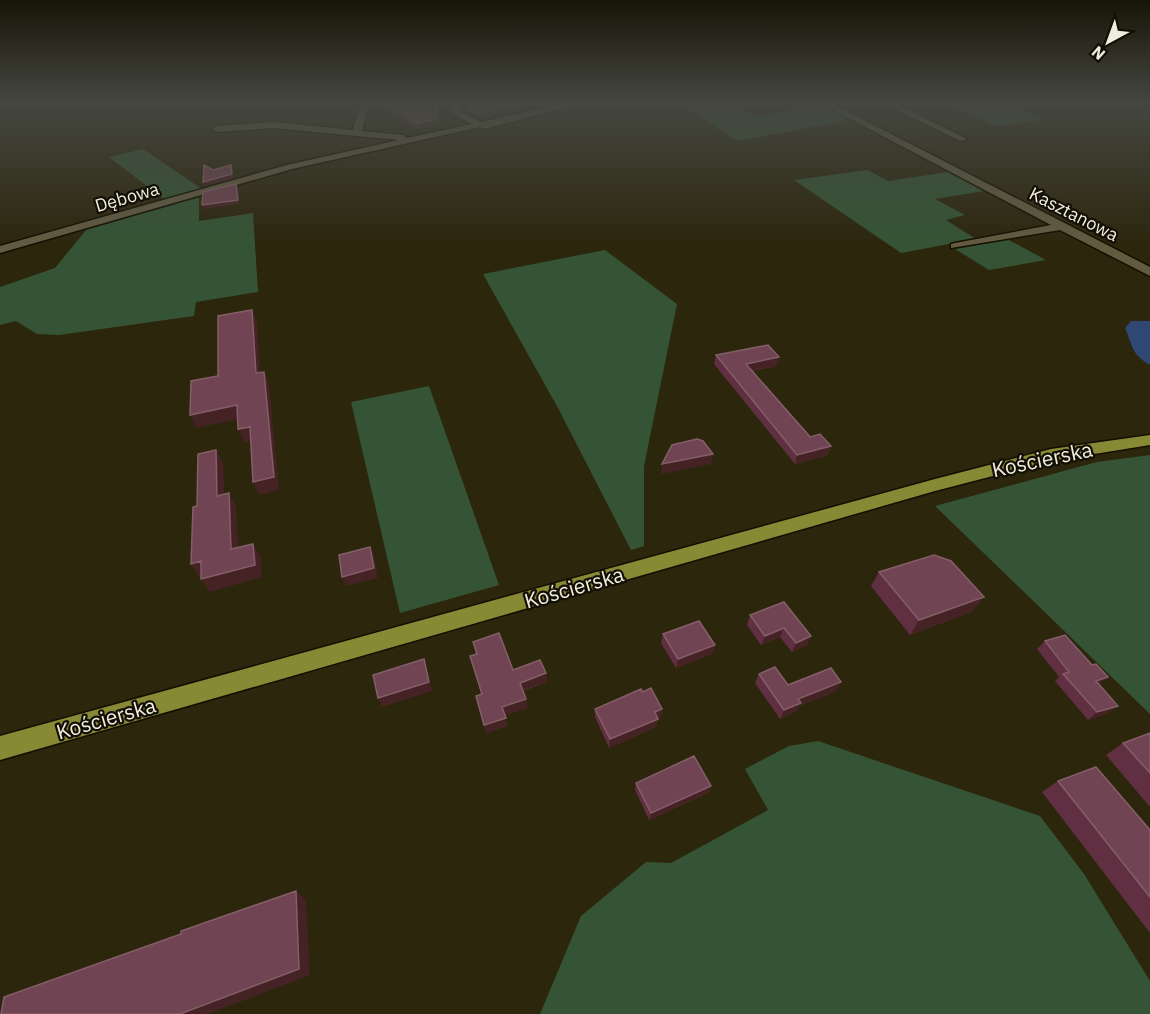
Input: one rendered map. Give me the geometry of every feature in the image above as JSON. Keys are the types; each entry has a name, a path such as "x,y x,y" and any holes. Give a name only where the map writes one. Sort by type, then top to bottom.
{"main road":[{"name":"Kościerska","path":"0,748 935,485 1051,455 1150,440"}],"street":[{"name":"Dębowa","path":"0,250 290,166 368,150"},
{"name":"Kasztanowa","path":"914,150 1150,272"},
{"path":"955,246 1061,226"}],"green space":[{"path":"145,150 202,189 165,200 109,157"},
{"path":"868,170 888,181 948,172 984,191 935,199 965,215 946,220 976,239 901,253 794,180"},
{"path":"199,196 199,221 253,213 258,292 196,302 194,316 59,335 37,334 16,321 0,325 0,287 55,268 87,229"},
{"path":"1007,239 1046,260 989,270 955,249"},
{"path":"605,250 677,304 644,466 644,546 631,550 558,408 483,274"},
{"path":"429,386 499,585 400,613 351,402"},
{"path":"1150,455 1150,714 935,506 1097,462"},
{"path":"818,741 1040,816 1084,874 1150,981 1150,1014 540,1014 581,916 646,862 671,863 768,810 745,769 789,746"}],"water":[{"path":"1131,321 1150,321 1150,365 1139,357 1131,345 1125,328"}],"building":[{"path":"204,165 213,170 231,165 232,174 203,182"},
{"path":"236,184 238,200 202,205 203,192"},
{"path":"252,310 256,373 264,372 274,477 253,482 250,427 238,429 237,405 190,415 191,381 218,376 218,316"},
{"path":"768,345 779,357 746,364 810,437 820,434 831,446 797,455 716,355"},
{"path":"697,439 703,441 713,454 662,464 672,445"},
{"path":"216,450 217,496 229,493 231,549 253,544 255,565 201,579 201,561 191,564 193,507 197,506 198,454"},
{"path":"370,547 374,568 342,577 339,555"},
{"path":"934,555 951,561 984,597 919,620 879,572"},
{"path":"784,602 811,636 796,643 784,628 765,636 750,615"},
{"path":"699,621 715,645 678,659 663,634"},
{"path":"499,633 513,670 540,660 546,673 520,683 526,699 502,707 506,718 484,725 476,696 482,694 470,656 477,654 473,642"},
{"path":"1065,635 1092,665 1096,664 1108,677 1096,681 1118,706 1097,712 1063,674 1069,672 1045,641"},
{"path":"424,659 429,682 378,698 373,675"},
{"path":"775,667 788,685 831,668 841,682 798,699 801,703 784,710 759,674"},
{"path":"651,688 662,709 655,712 658,719 610,739 595,709 641,689 643,692"},
{"path":"1150,733 1150,773 1123,743"},
{"path":"694,756 711,786 651,813 636,783"},
{"path":"1096,767 1150,830 1150,897 1058,781"},
{"path":"296,891 299,969 180,1014 1,1014 4,997"}]}
